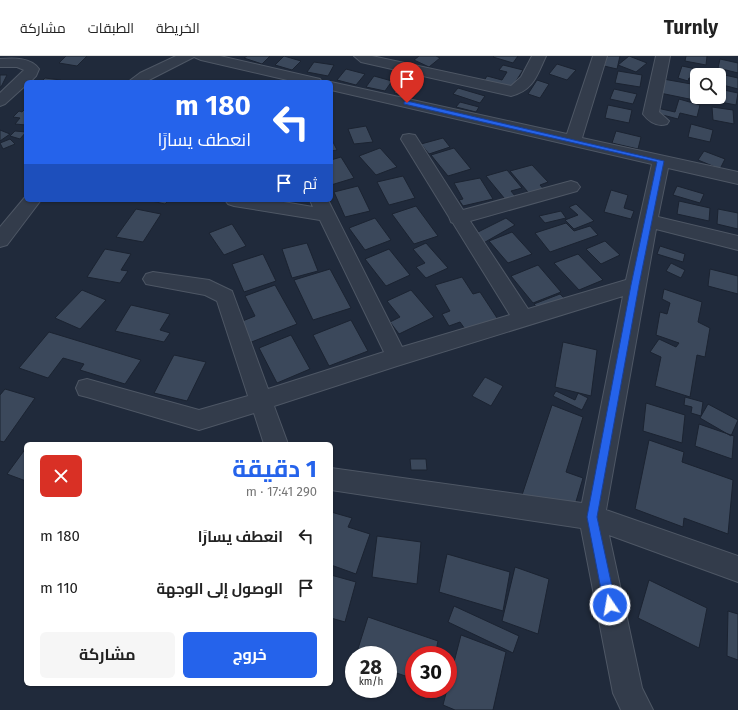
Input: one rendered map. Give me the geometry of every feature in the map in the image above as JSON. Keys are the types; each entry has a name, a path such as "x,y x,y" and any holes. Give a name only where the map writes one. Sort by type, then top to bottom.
{"street":[{"path":"138,80 188,56"},
{"path":"201,56 306,80"},
{"path":"361,56 366,59 511,91 518,90 524,86 539,56"},
{"path":"573,141 600,56"},
{"path":"661,121 651,114 663,56"},
{"path":"0,63 22,63 29,65 32,68 31,73 0,101"},
{"path":"333,86 738,178"},
{"path":"409,139 457,218 523,319"},
{"path":"638,710 628,693 592,517 635,285 661,161"},
{"path":"457,218 571,188"},
{"path":"0,240 30,202"},
{"path":"256,202 323,208 397,357"},
{"path":"648,221 738,243"},
{"path":"153,278 209,288 225,296 275,442"},
{"path":"87,388 187,418 199,420 262,402 397,357 635,285"},
{"path":"333,479 592,517 738,568"}],"building":[{"path":"66,56 87,56 77,66 59,63"},
{"path":"247,56 270,56 262,64 244,58"},
{"path":"284,56 301,61 292,70 275,65"},
{"path":"419,56 436,56 440,58 429,67 414,60"},
{"path":"518,56 513,63 493,57"},
{"path":"607,56 620,56 617,69 604,66"},
{"path":"629,56 647,63 636,72 618,65"},
{"path":"686,56 707,56 706,65 685,61"},
{"path":"720,59 738,63 738,73 726,70 726,68 718,68"},
{"path":"314,62 334,65 328,76 307,72"},
{"path":"557,64 576,70 567,80 549,74"},
{"path":"503,65 523,70 509,92 482,84 487,76 502,80 507,72 499,70"},
{"path":"682,66 691,68 690,78 688,81 678,78"},
{"path":"346,69 365,74 356,85 337,80"},
{"path":"618,71 642,75 640,87 615,83"},
{"path":"0,75 7,75 1,87 0,87"},
{"path":"726,75 738,78 738,89 726,86"},
{"path":"374,76 392,81 385,91 366,87"},
{"path":"45,78 61,80 43,80"},
{"path":"663,79 690,84 690,99 660,93"},
{"path":"537,80 549,84 540,98 528,94"},
{"path":"403,82 421,87 413,98 394,93"},
{"path":"458,88 485,96 480,103 453,94"},
{"path":"614,89 637,94 633,104 610,99"},
{"path":"726,90 738,93 736,105 726,103"},
{"path":"679,99 690,102 690,104 700,105 697,117 680,113 678,119 655,113 657,108 675,112"},
{"path":"460,102 479,107 476,112 456,107"},
{"path":"608,105 632,110 629,123 605,118"},
{"path":"712,107 733,110 734,124 713,120"},
{"path":"24,110 24,125 15,124 20,118 13,117 19,111 22,112"},
{"path":"691,124 713,130 710,142 688,137"},
{"path":"366,126 373,142 354,144 348,129"},
{"path":"0,130 10,134 0,141"},
{"path":"15,131 24,132 24,134 20,139 10,136"},
{"path":"616,131 641,137 638,149 612,143"},
{"path":"443,138 450,147 429,154 421,144"},
{"path":"10,139 15,144 3,149 0,143"},
{"path":"333,142 337,150 333,151"},
{"path":"380,148 397,167 376,175 359,156"},
{"path":"454,148 471,169 448,176 431,155"},
{"path":"704,151 725,159 720,169 698,160"},
{"path":"341,157 354,178 333,184 333,159"},
{"path":"532,165 548,182 540,185 548,194 533,198 510,171"},
{"path":"507,170 522,188 511,191 519,201 509,204 486,176"},
{"path":"403,176 415,198 389,205 377,182"},
{"path":"480,178 493,199 463,206 459,200 463,199 454,183"},
{"path":"358,186 370,211 345,217 334,192"},
{"path":"677,186 704,194 700,203 673,195"},
{"path":"611,190 628,195 624,208 634,211 631,219 604,212"},
{"path":"679,201 710,208 709,221 677,214"},
{"path":"156,202 167,202 165,204"},
{"path":"576,204 594,221 574,229 565,220 578,215 569,207"},
{"path":"416,206 438,236 414,244 392,214"},
{"path":"136,209 161,214 143,242 116,237"},
{"path":"718,209 738,213 738,229 717,224"},
{"path":"561,211 566,218 545,223 539,216"},
{"path":"375,218 391,240 365,250 349,228"},
{"path":"506,218 515,225 480,245 470,236"},
{"path":"566,223 574,231 590,226 598,235 550,252 535,233"},
{"path":"232,224 246,246 224,255 209,233"},
{"path":"512,232 532,254 508,263 489,241"},
{"path":"605,241 620,255 601,264 586,249"},
{"path":"307,243 318,271 292,278 282,249"},
{"path":"426,243 448,268 426,278 416,267 425,263 413,249"},
{"path":"660,246 685,254 683,262 657,254"},
{"path":"105,249 131,254 121,270 128,271 120,283 87,277"},
{"path":"389,249 410,275 386,286 365,259"},
{"path":"263,254 276,281 244,292 232,264"},
{"path":"578,254 603,280 579,290 554,263"},
{"path":"671,263 685,270 681,278 666,271"},
{"path":"538,265 561,292 533,303 511,276"},
{"path":"330,269 351,308 313,320 294,280"},
{"path":"710,269 738,276 738,294 708,286"},
{"path":"462,277 473,294 480,292 499,321 467,332 460,322 449,326 442,314 450,311 435,285"},
{"path":"275,285 297,324 239,347 230,326 255,316 245,296"},
{"path":"664,289 702,302 698,322 710,328 705,357 697,355 690,397 655,386 661,357 650,352 659,339 676,347 679,343 656,335 660,312 667,314 670,303 662,299"},
{"path":"82,290 106,300 80,329 55,318"},
{"path":"411,290 434,317 399,334 390,322 400,317 387,301"},
{"path":"560,294 566,300 540,311 534,304"},
{"path":"131,305 170,314 160,330 170,333 164,342 115,331"},
{"path":"351,320 368,351 329,366 313,335"},
{"path":"49,332 141,360 125,384 80,370 84,364 63,358 48,378 19,368"},
{"path":"291,335 310,369 277,383 259,348"},
{"path":"563,342 597,350 591,396 555,387"},
{"path":"174,355 206,362 187,401 154,393"},
{"path":"485,377 503,386 491,406 472,396"},
{"path":"5,389 35,398 4,442 0,441 0,395"},
{"path":"556,391 575,400 578,393 588,398 582,410 553,396"},
{"path":"685,397 703,402 701,416 691,413 692,407 684,405"},
{"path":"646,403 685,415 682,443 643,431"},
{"path":"708,404 738,420 731,436 700,418"},
{"path":"552,405 583,417 566,472 583,478 572,515 522,495"},
{"path":"699,424 734,436 732,459 695,446"},
{"path":"649,440 684,452 682,462 733,480 728,534 684,518 683,527 635,509"},
{"path":"24,451 24,480 7,474"},
{"path":"410,459 426,459 427,470 411,470"},
{"path":"333,513 352,518 348,527 370,534 356,574 333,566"},
{"path":"377,536 421,542 417,584 372,577"},
{"path":"447,554 510,572 503,611 439,592"},
{"path":"515,567 549,579 538,634 502,621"},
{"path":"333,576 356,582 345,622 333,619"},
{"path":"649,580 707,608 699,648 638,618"},
{"path":"454,606 519,636 513,653 448,622"},
{"path":"728,611 738,614 738,660 727,656"},
{"path":"368,617 438,641 437,646 405,646 405,676 397,673 397,646 359,646"},
{"path":"461,635 506,652 493,710 455,710 443,705 445,698 457,698 457,651"}],"route":[{"path":"407,103 661,161 635,285 592,517 610,605"}]}
